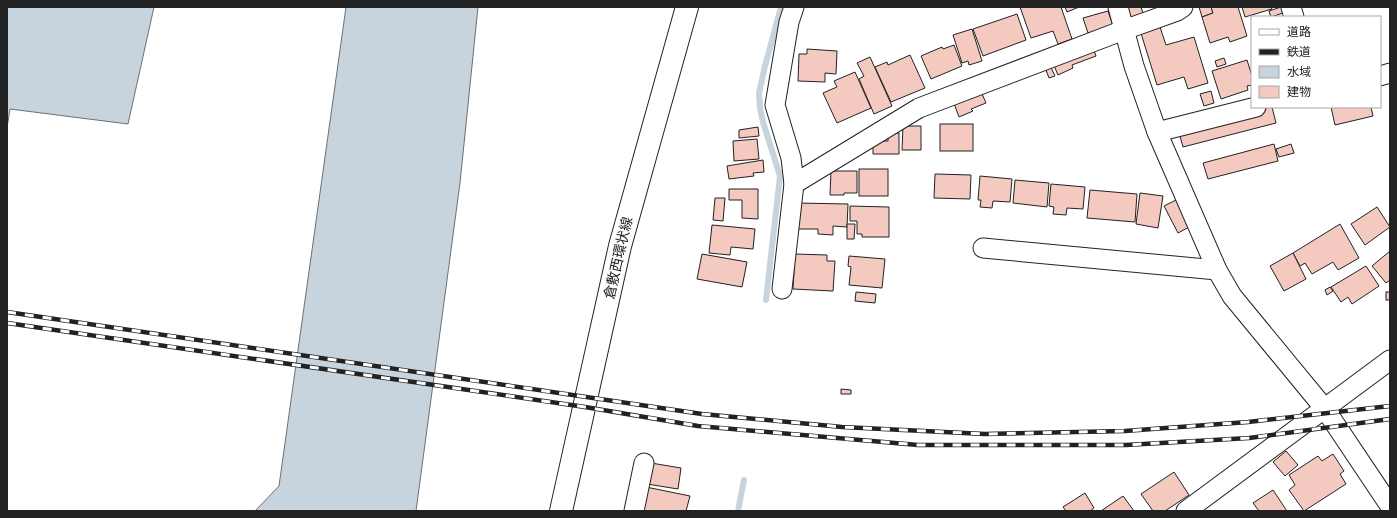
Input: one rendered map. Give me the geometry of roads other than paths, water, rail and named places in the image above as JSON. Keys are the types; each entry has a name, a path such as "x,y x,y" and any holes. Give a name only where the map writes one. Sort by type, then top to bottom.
{"main road":[{"name":"倉敷西環状線","path":"561,511 620,246 686,7"}],"street":[{"path":"782,289 794,184 791,158 775,105 789,22 794,7"},
{"path":"1118,7 1134,66 1157,132 1217,270 1232,296 1325,409 1390,506"},
{"path":"794,184 918,108 1177,11 1183,7"},
{"path":"1157,132 1252,108"},
{"path":"983,248 1217,270"},
{"path":"1186,511 1390,360"},
{"path":"634,511 644,462"}],"water":[{"path":"7,7 154,7 128,124 10,109 7,128"},
{"path":"346,7 478,7 460,183 416,511 255,511 279,486"}],"waterway":[{"path":"766,300 780,176 763,122 759,93 781,7"},
{"path":"738,511 744,480"}],"railway":[{"path":"7,312 702,414 842,427 985,434 1125,431 1248,422 1390,406"},
{"path":"7,323 585,407 698,426 918,445 1126,445 1249,438 1390,419"}]}
